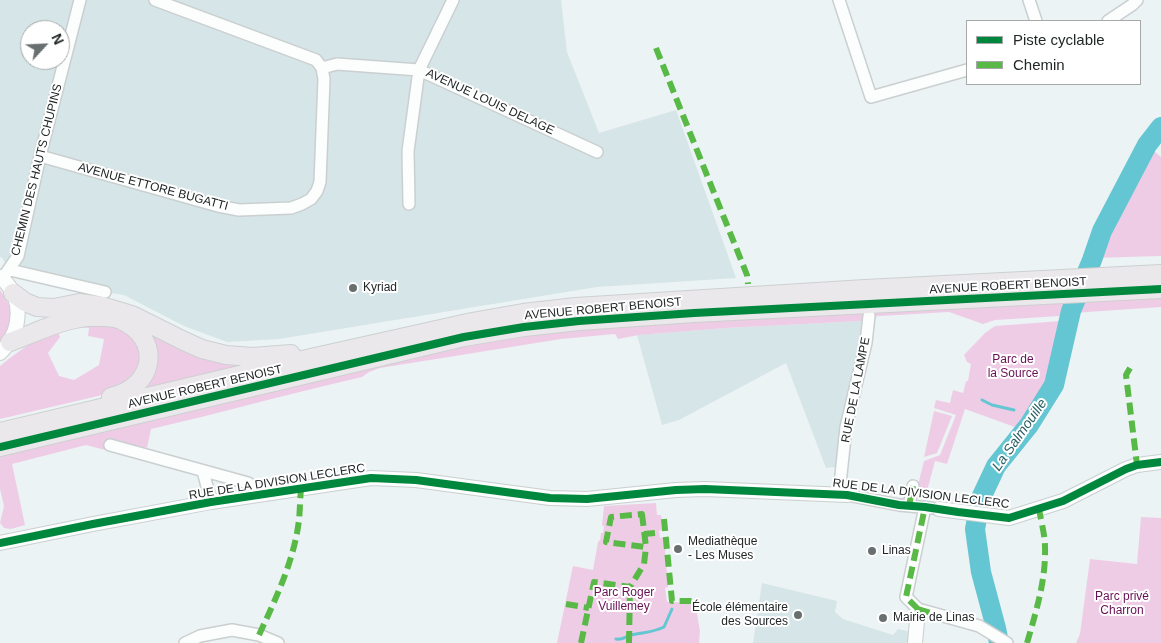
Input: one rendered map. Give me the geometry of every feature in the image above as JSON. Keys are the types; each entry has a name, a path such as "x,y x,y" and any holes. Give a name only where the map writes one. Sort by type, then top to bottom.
{"main road":[{"name":"AVENUE ROBERT BENOIST","path":"1095,285 1161,274"},
{"path":"6,280 25,302 37,307 54,308 79,303 102,306 132,315 202,349 226,355 253,357 290,354 311,358"},
{"name":"AVENUE ROBERT BENOIST","path":"0,432 311,358 472,322 523,313 576,307 855,290 1095,285 1161,289"},
{"name":"AVENUE ROBERT BENOIST","path":"0,447 464,337 524,327 579,320 1067,286"},
{"path":"0,424 117,396 141,381 145,375 149,357 145,342 136,330 120,320 100,316 58,323 5,348"}],"street":[{"name":"CHEMIN DES HAUTS CHUPINS","path":"6,280 18,256 40,156 80,0"},
{"path":"155,0 316,60 322,68"},
{"path":"409,204 408,151 419,70 453,0"},
{"path":"839,0 871,97 966,70"},
{"path":"1029,0 1036,20"},
{"path":"1110,20 1137,0"},
{"name":"AVENUE LOUIS DELAGE","path":"322,68 337,64 419,70 598,152"},
{"name":"AVENUE ETTORE BUGATTI","path":"40,156 218,206 239,210 291,208 311,198 317,191 320,182 324,79 322,68"},
{"path":"6,280 105,292"},
{"path":"5,348 16,331 18,318 17,305 6,280"},
{"name":"RUE DE LA LAMPE","path":"843,495 846,428 866,343 869,316"},
{"path":"110,445 248,483 257,489 259,495"},
{"name":"RUE DE LA DIVISION LECLERC","path":"0,536 5,543 211,502 371,478 416,480 550,498 587,499 705,489 843,495 908,506 1009,518 1063,501 1126,469 1137,465 1161,462"},
{"path":"203,470 211,502"},
{"path":"908,506 912,486"},
{"path":"915,643 918,615 906,597 932,508"},
{"path":"918,615 979,626 1001,639"},
{"path":"186,643 200,636 232,630 259,635 278,643"}],"shaded area":[{"path":"0,0 561,0 567,52 599,133 676,110 736,278 597,287 279,339 227,342 184,326 124,295 10,270 0,257"},
{"path":"862,321 863,333 843,415 835,467 826,468 786,363 679,420 662,425 637,335 726,328"},
{"name":"École élémentaire des Sources","path":"762,583 837,601 835,612 843,619 893,635 898,629 911,632 911,643 753,643"}],"green space":[{"path":"1147,145 1161,157 1161,256 1093,258 1102,231"},
{"path":"0,290 6,298 12,318 9,330 0,346"},
{"path":"1161,298 1161,307 1073,313 1078,302"},
{"path":"1019,303 1069,303 1068,308 1060,316 995,320 983,324 949,312 863,317 862,321 726,328 639,335 618,339 615,334 561,339 380,368 362,377 151,429 147,448 112,440 109,451 86,445 12,464 25,525 11,529 4,528 0,523 4,506 0,489 0,457 442,348 567,328"},
{"path":"75,307 247,366 138,390 148,337"},
{"path":"91,320 126,327 141,346 141,369 115,392 0,419 0,366 20,350 41,337 57,330 60,337 48,353 59,376 74,380 99,365 104,339 88,336 89,328 80,327 68,330 68,324"},
{"name":"Parc de la Source","path":"1061,321 1052,380 1023,430 965,409 947,464 935,461 927,491 917,489 924,461 940,455 956,415 934,408 936,400 950,403 953,390 963,393 966,381 968,381 971,364 967,362 964,355 985,333 995,326"},
{"path":"934,411 952,416 937,453 924,457"},
{"name":"Parc Roger Vuillemey","path":"656,503 657,515 661,515 663,530 659,531 660,538 664,537 668,587 665,588 667,602 695,603 700,631 699,643 557,643 573,566 593,570 598,542 601,533 603,533 604,506"},
{"name":"Parc privé Charron","path":"1141,517 1161,518 1161,643 1076,643 1080,634 1090,559 1137,564"}],"waterway":[{"name":"La Salmouille","path":"999,643 981,572 975,529 981,498 996,466 1029,425 1054,385 1071,311 1102,231 1147,145 1161,127"},
{"path":"982,400 992,405 1014,410"},
{"path":"616,639 664,627 672,609"}],"marked path":[{"path":"656,48 747,275 748,284"},
{"path":"1130,368 1126,375 1137,465"},
{"path":"909,506 913,486"},
{"path":"259,635 289,565 297,535 301,489"},
{"path":"918,609 906,597 925,507"},
{"path":"1027,643 1040,596 1044,572 1045,542 1039,509"},
{"path":"642,514 646,547 606,542 611,517 642,514"},
{"path":"664,519 672,601 696,601"},
{"path":"644,534 655,533"},
{"path":"581,643 594,582 630,587 644,564 646,547"},
{"path":"629,643 630,587"},
{"path":"566,604 589,608"},
{"path":"918,609 934,614"},
{"path":"917,621 918,609"}],"cycle path":[{"path":"0,447 464,337 524,327 694,313 1161,289"},
{"path":"0,543 211,502 371,478 416,480 550,498 587,499 705,489 847,495 899,505 1009,518 1063,501 1126,469 1137,465 1161,462"}],"place":[{"name":"Kyriad","path":"353,288"},
{"name":"Mediathèque - Les Muses","path":"678,549"},
{"name":"Linas","path":"872,551"},
{"name":"École élémentaire des Sources","path":"798,615"},
{"name":"Mairie de Linas","path":"883,618"}]}
